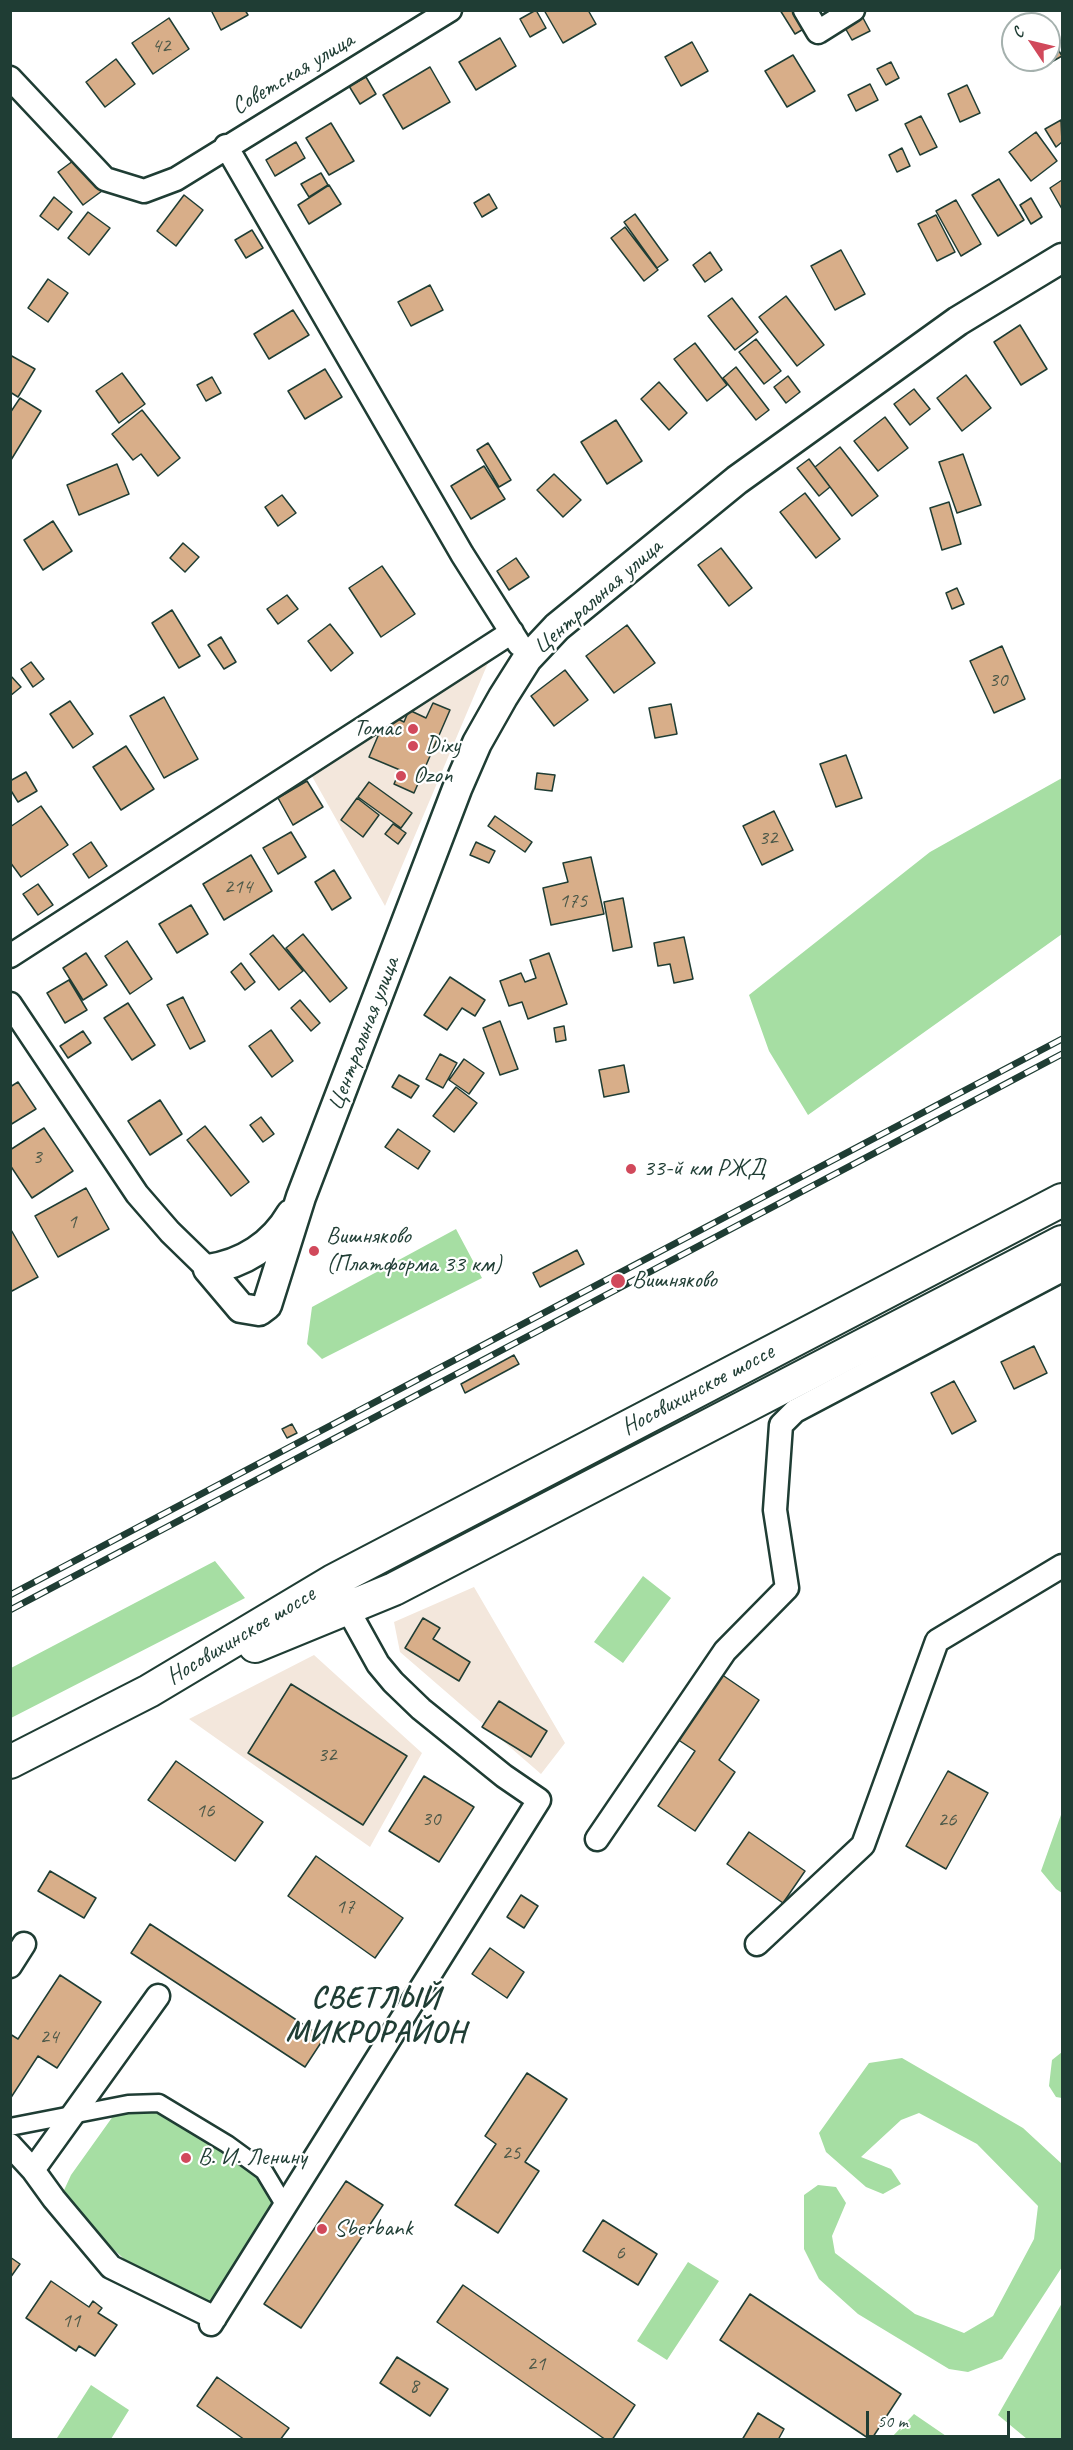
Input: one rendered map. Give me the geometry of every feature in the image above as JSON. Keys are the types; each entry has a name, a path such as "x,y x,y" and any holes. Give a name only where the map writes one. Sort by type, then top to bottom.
{"main road":[{"name":"Носовихинское шоссе","path":"10,1762 340,1594 1062,1200"},
{"name":"Носовихинское шоссе","path":"340,1594 394,1588 1062,1242"}],"street":[{"name":"Советская улица","path":"226,146 450,10"},
{"path":"805,10 818,32 853,10"},
{"path":"10,78 105,179 144,191 176,179 226,146 456,543 527,659"},
{"name":"Центральная улица","path":"10,1004 137,1194 170,1232 208,1269 254,1307 301,1197 469,761 490,719 527,659 557,627 737,480 958,321 1062,258"},
{"path":"10,956 512,632"},
{"path":"208,1269 229,1266 258,1250 285,1224 301,1197"},
{"path":"597,1839 725,1651 787,1588 776,1510 782,1425 795,1411 1062,1270"},
{"path":"757,1944 863,1845 937,1641 1062,1566"},
{"path":"10,2145 111,2267 213,2321 539,1800 504,1776 421,1709 393,1682 378,1664 340,1594"},
{"path":"10,1966 24,1944"},
{"path":"33,2170 158,1996"},
{"path":"10,2127 128,2104 159,2103 227,2144 264,2171 285,2206"}],"shaded area":[{"path":"488,663 385,906 309,771"},
{"path":"474,1587 565,1743 541,1774 400,1652 394,1622"},
{"path":"314,1655 422,1753 370,1847 189,1719"}],"green space":[{"path":"1062,778 1062,934 808,1115 769,1051 749,995 930,852"},
{"path":"456,1229 482,1278 322,1359 307,1344 312,1307"},
{"path":"215,1561 245,1598 11,1718 11,1668"},
{"path":"643,1576 671,1598 623,1663 594,1642"},
{"path":"1062,1812 1062,1893 1041,1871"},
{"path":"1062,2052 1062,2098 1056,2097 1049,2086 1052,2060"},
{"path":"902,2058 1023,2128 1062,2164 1062,2267 1002,2359 968,2372 949,2369 858,2314 819,2279 804,2249 804,2195 818,2185 836,2187 846,2203 832,2236 835,2253 915,2314 964,2333 993,2316 1034,2239 1038,2206 977,2144 919,2113 901,2120 861,2157 891,2169 901,2184 883,2194 866,2187 826,2152 819,2133 869,2063"},
{"path":"121,2105 164,2110 260,2175 278,2207 216,2306 140,2274 60,2199 71,2175"},
{"path":"688,2262 719,2281 667,2360 637,2341"},
{"path":"1062,2303 1062,2439 1027,2439 998,2415"},
{"path":"91,2385 129,2410 111,2439 57,2438"},
{"path":"914,2414 949,2438 890,2439"}],"building":[{"path":"211,10 245,10 248,15 221,30"},
{"path":"536,10 546,28 530,37 520,19"},
{"path":"544,10 588,10 596,24 563,43"},
{"path":"780,10 797,10 807,27 795,34"},
{"path":"862,16 870,31 852,40 844,26"},
{"path":"169,18 189,49 153,74 132,43"},
{"path":"500,38 516,66 476,90 459,62"},
{"path":"692,42 708,71 681,86 665,57"},
{"path":"793,55 815,91 787,107 765,71"},
{"path":"116,59 135,84 105,107 86,82"},
{"path":"891,62 899,78 886,85 877,69"},
{"path":"430,67 450,102 403,129 383,95"},
{"path":"366,77 376,94 360,104 349,86"},
{"path":"870,84 878,100 856,111 848,95"},
{"path":"967,85 980,113 960,122 948,94"},
{"path":"921,116 937,147 920,155 905,124"},
{"path":"1061,120 1062,142 1056,147 1045,129"},
{"path":"331,123 354,161 329,175 306,138"},
{"path":"1036,132 1057,161 1031,181 1009,152"},
{"path":"296,142 305,158 275,176 266,160"},
{"path":"902,148 910,166 897,172 889,155"},
{"path":"77,158 102,191 83,205 58,172"},
{"path":"321,173 328,185 309,197 301,184"},
{"path":"999,179 1024,220 998,236 972,195"},
{"path":"1062,180 1062,209 1050,188"},
{"path":"329,185 341,204 309,224 298,205"},
{"path":"489,194 497,208 482,217 474,203"},
{"path":"184,195 203,210 176,246 157,231"},
{"path":"54,197 72,212 58,230 40,216"},
{"path":"1031,198 1042,217 1031,224 1020,205"},
{"path":"956,200 981,244 961,256 936,211"},
{"path":"88,212 110,228 89,255 68,238"},
{"path":"635,214 668,260 657,268 624,222"},
{"path":"936,215 955,252 937,261 918,224"},
{"path":"625,227 658,270 644,281 611,238"},
{"path":"252,230 263,248 246,258 235,240"},
{"path":"841,250 865,294 835,310 811,266"},
{"path":"710,252 722,270 705,282 693,265"},
{"path":"48,279 68,293 48,322 28,308"},
{"path":"430,285 443,310 411,326 398,302"},
{"path":"786,296 824,345 797,366 759,317"},
{"path":"732,298 758,332 735,350 708,316"},
{"path":"293,310 309,335 269,359 254,334"},
{"path":"1020,325 1047,369 1021,385 994,342"},
{"path":"756,339 781,371 764,384 739,352"},
{"path":"695,343 727,385 707,401 674,359"},
{"path":"10,355 35,369 18,397 10,392"},
{"path":"736,367 769,410 756,420 723,378"},
{"path":"325,369 342,397 305,419 288,391"},
{"path":"122,373 145,404 119,423 96,391"},
{"path":"966,375 991,408 962,431 937,398"},
{"path":"788,376 800,392 786,403 774,387"},
{"path":"212,377 221,393 206,401 197,385"},
{"path":"659,382 687,413 669,430 641,399"},
{"path":"914,389 930,409 910,425 894,404"},
{"path":"20,398 41,411 11,460 10,413"},
{"path":"142,410 180,458 158,476 141,454 133,460 112,434"},
{"path":"885,417 908,448 878,471 854,441"},
{"path":"616,420 642,461 607,484 581,442"},
{"path":"488,443 511,480 499,487 477,450"},
{"path":"840,447 878,496 852,516 815,467"},
{"path":"963,454 981,505 957,513 939,462"},
{"path":"809,459 830,487 819,496 797,468"},
{"path":"117,464 129,494 79,515 67,485"},
{"path":"484,466 505,499 471,519 451,486"},
{"path":"554,474 581,500 563,517 537,490"},
{"path":"805,493 840,539 816,558 780,512"},
{"path":"282,495 296,513 278,526 265,507"},
{"path":"949,502 961,544 942,550 930,508"},
{"path":"53,521 72,551 43,570 24,540"},
{"path":"183,543 199,557 185,572 170,558"},
{"path":"721,548 752,588 729,606 698,565"},
{"path":"516,558 529,577 509,590 497,571"},
{"path":"382,566 415,614 381,637 349,588"},
{"path":"957,588 964,604 952,609 946,593"},
{"path":"287,595 298,609 278,624 267,609"},
{"path":"172,610 200,656 179,668 152,623"},
{"path":"330,624 353,653 331,671 308,641"},
{"path":"627,625 655,663 614,693 586,656"},
{"path":"221,637 236,662 224,669 208,645"},
{"path":"1002,646 1025,699 994,713 970,661"},
{"path":"31,662 44,679 33,687 21,669"},
{"path":"565,670 588,700 554,726 531,696"},
{"path":"10,675 21,687 10,696"},
{"path":"164,697 198,759 164,778 130,716"},
{"path":"70,701 93,734 73,748 50,714"},
{"path":"433,703 450,710 414,793 394,784 400,770 369,757 381,729 398,719 404,722 409,710 426,718"},
{"path":"671,704 677,734 655,738 649,708"},
{"path":"126,746 154,789 121,810 93,767"},
{"path":"846,755 862,798 836,807 820,764"},
{"path":"26,772 37,791 18,802 10,789 10,781"},
{"path":"537,773 555,775 552,791 535,789"},
{"path":"307,781 323,807 293,825 278,798"},
{"path":"369,782 412,813 401,828 358,797"},
{"path":"357,798 379,815 363,837 341,820"},
{"path":"41,806 68,845 21,877 10,862 10,827"},
{"path":"774,811 793,850 762,865 743,826"},
{"path":"495,816 532,842 525,852 488,826"},
{"path":"393,824 406,833 398,844 385,834"},
{"path":"291,832 306,857 278,874 263,848"},
{"path":"91,842 107,866 89,878 73,854"},
{"path":"476,842 495,851 489,863 470,855"},
{"path":"251,855 272,891 224,920 203,884"},
{"path":"591,857 604,914 551,925 543,888 568,882 563,863"},
{"path":"334,870 351,898 332,910 315,882"},
{"path":"38,884 53,905 38,915 23,894"},
{"path":"623,898 632,947 613,951 604,902"},
{"path":"191,905 208,934 177,953 159,924"},
{"path":"303,934 347,988 330,1002 286,948"},
{"path":"273,935 303,971 279,990 250,954"},
{"path":"684,937 693,979 674,983 670,964 658,966 654,943"},
{"path":"127,941 152,979 130,994 105,956"},
{"path":"86,953 107,985 83,1000 63,968"},
{"path":"549,953 567,1004 528,1019 522,1002 509,1006 500,981 521,973 525,982 536,978 530,960"},
{"path":"241,963 255,982 245,990 231,972"},
{"path":"450,977 485,1000 475,1016 462,1008 447,1030 424,1015"},
{"path":"69,980 87,1010 65,1023 47,993"},
{"path":"183,997 205,1041 190,1049 167,1005"},
{"path":"300,1000 320,1023 311,1031 291,1008"},
{"path":"128,1003 155,1045 132,1060 104,1018"},
{"path":"500,1021 518,1069 500,1075 483,1028"},
{"path":"564,1026 566,1040 556,1042 554,1028"},
{"path":"271,1030 293,1061 272,1077 249,1046"},
{"path":"83,1031 91,1043 68,1058 60,1046"},
{"path":"440,1054 457,1063 443,1088 426,1079"},
{"path":"464,1059 484,1073 469,1094 449,1080"},
{"path":"624,1065 629,1092 604,1097 599,1070"},
{"path":"399,1075 419,1086 411,1098 392,1087"},
{"path":"18,1082 36,1109 10,1125 10,1087"},
{"path":"456,1087 477,1103 454,1132 433,1116"},
{"path":"160,1100 182,1134 150,1155 128,1121"},
{"path":"261,1117 274,1134 263,1142 250,1125"},
{"path":"205,1126 249,1182 231,1196 187,1140"},
{"path":"44,1128 73,1171 32,1198 10,1165 10,1150"},
{"path":"398,1129 430,1151 418,1169 385,1147"},
{"path":"86,1188 109,1229 58,1257 35,1216"},
{"path":"10,1228 38,1277 12,1291 10,1288"},
{"path":"577,1250 584,1264 540,1287 533,1273"},
{"path":"1034,1346 1047,1373 1014,1389 1001,1362"},
{"path":"514,1355 519,1364 465,1393 461,1384"},
{"path":"954,1381 976,1421 952,1434 931,1393"},
{"path":"292,1424 297,1433 287,1438 282,1429"},
{"path":"423,1618 440,1628 433,1639 470,1662 459,1681 405,1648"},
{"path":"718,1672 759,1700 719,1760 735,1772 695,1831 658,1806 695,1751 674,1737"},
{"path":"291,1684 407,1756 363,1825 248,1753"},
{"path":"499,1701 547,1731 531,1757 482,1727"},
{"path":"176,1761 263,1822 235,1861 148,1800"},
{"path":"948,1771 988,1793 946,1869 906,1846"},
{"path":"424,1776 474,1807 439,1862 389,1831"},
{"path":"749,1832 805,1871 783,1903 727,1864"},
{"path":"316,1856 403,1918 375,1958 288,1896"},
{"path":"50,1871 96,1898 84,1918 38,1891"},
{"path":"521,1895 538,1906 524,1928 507,1917"},
{"path":"150,1924 324,2038 305,2067 131,1953"},
{"path":"490,1948 524,1972 507,1998 472,1974"},
{"path":"60,1975 101,2002 57,2068 38,2056 10,2099 10,2034 18,2039"},
{"path":"527,2073 567,2099 525,2162 539,2171 498,2233 455,2205 496,2144 485,2136"},
{"path":"346,2181 383,2205 301,2328 264,2304"},
{"path":"603,2220 657,2254 638,2285 583,2251"},
{"path":"10,2257 20,2264 10,2278"},
{"path":"51,2281 89,2307 93,2301 102,2308 98,2313 117,2325 95,2356 79,2346 76,2351 26,2318"},
{"path":"463,2285 635,2405 612,2440 606,2440 437,2322"},
{"path":"750,2294 901,2394 871,2440 720,2340"},
{"path":"397,2357 448,2389 430,2416 380,2383"},
{"path":"217,2377 289,2428 280,2440 245,2440 197,2406"},
{"path":"758,2413 784,2429 778,2440 742,2440"}],"railway":[{"path":"10,1595 1062,1039"},
{"path":"10,1610 1062,1054"}],"place":[{"name":"Томас","path":"413,729"},
{"name":"Dixy","path":"413,746"},
{"name":"Ozon","path":"401,776"},
{"name":"33-й км РЖД","path":"631,1169"},
{"name":"Вишняково (Платформа 33 км)","path":"314,1251"},
{"name":"Вишняково","path":"618,1281"},
{"name":"В. И. Ленину","path":"186,2158"},
{"name":"Sberbank","path":"322,2229"}],"district":[{"name":"СВЕТЛЫЙ МИКРОРАЙОН","path":"376,2016"}]}
